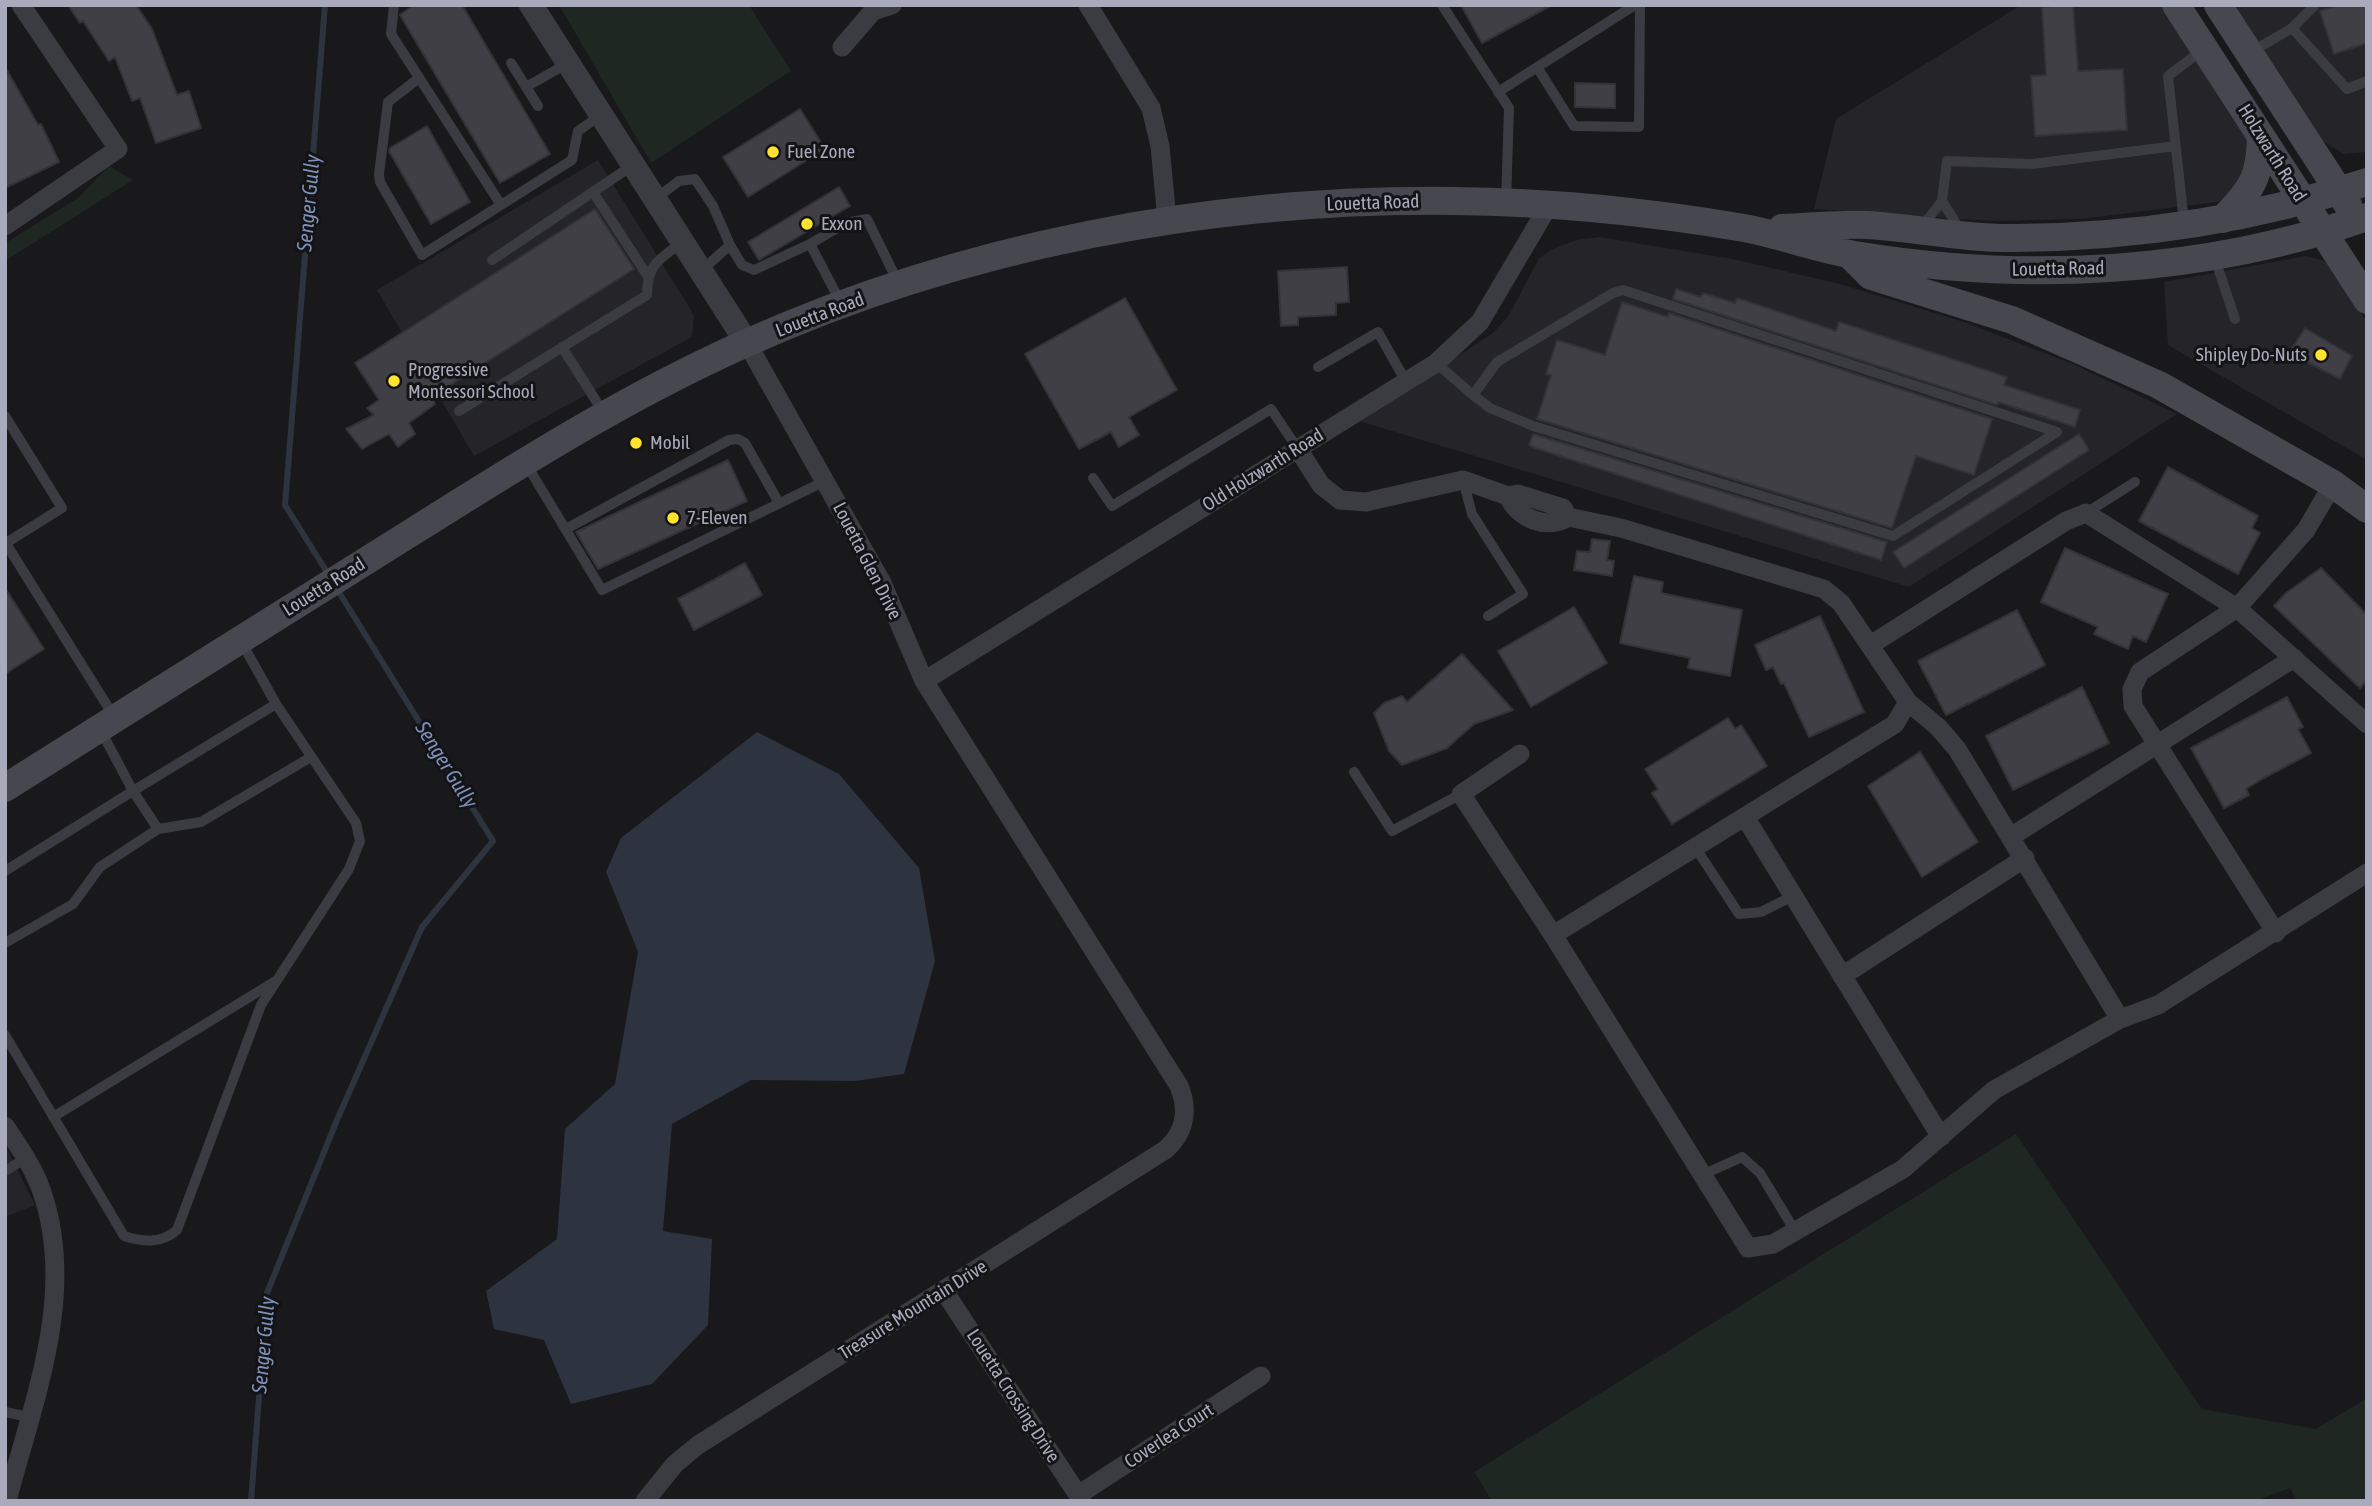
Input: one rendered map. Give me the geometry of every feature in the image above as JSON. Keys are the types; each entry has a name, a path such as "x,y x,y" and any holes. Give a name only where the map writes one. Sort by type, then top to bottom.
{"main road":[{"name":"Holzwarth Road","path":"2176,5 2367,300"},
{"name":"Holzwarth Road","path":"2218,5 2339,191 2364,224"},
{"path":"2223,219 2257,179 2261,167 2261,137"},
{"name":"Louetta Road","path":"1748,229 1866,225 2013,238 2087,236 2223,219 2302,201 2367,182"},
{"name":"Louetta Road","path":"5,788 605,414 747,343 900,286 1034,245 1167,219 1298,206 1384,202 1506,203 1549,205 1748,229 1850,255 2012,271 2137,267 2214,255 2364,224"},
{"path":"1850,255 1871,276 2012,320 2159,385 2333,484 2367,509"}],"street":[{"path":"5,226 118,149 21,5"},
{"name":"Louetta Glen Drive","path":"531,5 747,343 882,583 924,681 1179,1086 1184,1097 1183,1124"},
{"path":"1088,5 1151,108 1160,146 1167,219"},
{"path":"842,47 878,7"},
{"name":"Old Holzwarth Road","path":"924,681 1436,363 1480,322 1549,205"},
{"path":"1298,449 1321,485 1340,500 1366,502 1463,480 1508,496 1518,494 1563,508 1568,517 1621,528 1824,589 1841,603 1908,702 1938,727 1957,748 2120,1019"},
{"path":"2276,933 2133,706 2132,689 2140,672 2237,608 2306,530 2333,484"},
{"path":"1871,644 2066,521 2087,513 2237,608 2367,723"},
{"path":"2012,836 2294,658"},
{"path":"1553,935 1895,724 1908,702"},
{"path":"1520,754 1461,793 1748,1248 1773,1244 1903,1169 1994,1090 2120,1019 2158,1005 2276,933 2367,873"},
{"path":"1745,817 1941,1137"},
{"path":"1842,976 2025,858"},
{"name":"Treasure Mountain Drive","path":"645,1501 675,1464 698,1445 1165,1150 1179,1135 1183,1124"},
{"path":"5,1126 26,1158 41,1190 49,1218 56,1287 49,1337 7,1501"},
{"name":"Louetta Crossing Drive","path":"944,1291 1080,1498"},
{"name":"Coverlea Court","path":"1080,1498 1261,1376"}],"lane":[{"path":"394,5 391,34 501,205"},
{"path":"1442,5 1509,108 1506,203"},
{"path":"1498,92 1635,5"},
{"path":"1537,67 1574,126 1639,127 1640,5"},
{"path":"2249,53 2292,28 2315,5"},
{"path":"2292,28 2347,89 2367,81"},
{"path":"2184,225 2168,76 2204,49"},
{"path":"512,63 538,106"},
{"path":"526,86 568,63"},
{"path":"419,78 388,102 379,174 380,182 422,255 572,160 578,131 601,115"},
{"path":"1919,231 1942,201 1947,161 2032,164 2176,146"},
{"path":"492,260 633,165"},
{"path":"655,200 679,181 695,179 713,206 742,265 754,270 810,244 846,223 867,219 900,286"},
{"path":"593,192 647,275"},
{"path":"1942,201 1962,235"},
{"path":"459,411 647,295 647,275 654,264 682,242"},
{"path":"810,244 843,306"},
{"path":"701,271 730,245"},
{"path":"2214,255 2235,319"},
{"path":"1436,363 1473,395 1490,408 1533,426 1893,537 2057,432 1623,290 1613,293 1497,362 1473,395"},
{"path":"1318,366 1378,332 1405,380"},
{"path":"562,347 605,414"},
{"path":"1093,478 1112,506 1271,409 1298,449"},
{"path":"5,416 62,508 6,543 107,724 133,791 158,829"},
{"path":"566,530 729,440 738,439 745,443 779,503"},
{"path":"525,462 603,590 825,481"},
{"path":"1463,480 1472,514 1523,594 1488,616"},
{"path":"2087,513 2135,482"},
{"path":"5,1035 124,1236 141,1241 169,1237 177,1230 261,1005 349,869 360,841 356,822 276,704 240,640"},
{"path":"5,871 276,704"},
{"path":"5,943 73,904 100,867 158,829 201,822 311,757"},
{"path":"1354,772 1392,831 1461,793"},
{"path":"1695,847 1739,914 1760,912 1793,896"},
{"path":"54,1117 278,979"},
{"path":"1702,1175 1742,1157 1760,1173 1795,1231"},
{"path":"5,1171 26,1158"},
{"path":"5,1412 29,1417"}],"shaded area":[{"path":"559,5 749,5 791,71 651,163"},
{"path":"2021,5 2165,5 2252,145 2237,191 2218,202 2081,219 1991,221 1814,209 1836,119"},
{"path":"2234,5 2367,5 2367,152 2344,154 2319,139"},
{"path":"598,160 694,315 692,337 474,456 377,290"},
{"path":"109,166 133,180 5,261 5,243 78,198"},
{"path":"1600,237 1733,259 1840,284 1964,322 2073,364 2177,414 1909,587 1359,421 1493,333 1509,315 1539,258 1576,240"},
{"path":"2306,256 2325,261 2367,321 2367,460 2168,345 2164,282"},
{"path":"2016,1134 2202,1409 2316,1429 2367,1398 2367,1501 2297,1501 2290,1488 2256,1501 1492,1501 1474,1472"},
{"path":"5,1145 35,1205 5,1217"}],"water":[{"path":"757,732 839,774 919,868 935,961 904,1074 855,1081 751,1080 672,1124 663,1231 712,1239 708,1325 652,1384 571,1404 544,1340 494,1329 486,1291 557,1239 565,1129 615,1084 638,952 606,872 621,838"}],"building":[{"path":"68,5 136,5 152,29 177,95 189,91 201,128 156,143 140,98 132,101 115,57 109,61 83,21 80,23"},
{"path":"414,5 462,5 550,154 500,183 400,15"},
{"path":"1461,5 1552,5 1482,43"},
{"path":"2073,5 2078,71 2123,69 2127,130 2035,136 2031,76 2046,75 2042,7"},
{"path":"2339,5 2367,5 2367,43 2334,54 2320,11"},
{"path":"5,67 38,125 41,124 59,162 5,188"},
{"path":"1575,83 1615,84 1615,108 1575,107"},
{"path":"800,109 825,149 748,197 723,157"},
{"path":"427,126 470,202 431,224 389,151"},
{"path":"839,187 850,206 759,260 748,242"},
{"path":"595,209 634,269 431,397 435,404 409,423 415,434 398,447 389,434 362,449 346,429 374,415 367,408 379,400 355,363"},
{"path":"1347,267 1349,302 1336,303 1336,315 1298,317 1298,325 1281,326 1278,271"},
{"path":"1676,289 1701,297 1703,293 1735,303 1737,298 1836,331 1839,322 2007,377 2004,385 2080,410 2075,427 1998,402 1997,405 1673,299"},
{"path":"1125,298 1177,390 1129,417 1139,435 1119,447 1111,432 1079,449 1025,354"},
{"path":"1622,302 1668,317 1669,313 1992,419 1974,475 1916,456 1892,528 1537,419 1551,375 1546,374 1557,340 1605,355"},
{"name":"Shipley Do-Nuts","path":"2305,328 2352,356 2340,379 2289,353"},
{"path":"1533,434 1887,542 1881,560 1532,447 1529,445"},
{"path":"2079,434 2089,450 1904,568 1893,552"},
{"path":"728,460 747,501 598,569 576,532"},
{"path":"2168,467 2258,516 2252,528 2260,533 2238,574 2139,521"},
{"path":"1592,539 1610,541 1607,560 1614,561 1612,576 1574,570 1577,551 1590,552"},
{"path":"2065,548 2168,594 2146,642 2133,636 2128,649 2094,634 2098,627 2041,602"},
{"path":"745,563 762,595 694,630 678,599"},
{"path":"2321,568 2367,615 2367,680 2360,688 2274,606 2286,593"},
{"path":"1634,576 1663,582 1661,593 1742,610 1730,676 1688,668 1690,658 1620,643"},
{"path":"5,588 44,649 5,674"},
{"path":"1574,607 1607,663 1531,707 1498,651"},
{"path":"2017,610 2045,665 1946,715 1918,661"},
{"path":"1820,616 1864,712 1809,737 1784,683 1781,684 1773,667 1766,670 1755,645"},
{"path":"1462,654 1513,710 1474,724 1447,748 1402,765 1389,751 1374,713 1384,703 1402,696 1407,702"},
{"path":"2082,687 2109,743 2013,790 1986,736"},
{"path":"2287,697 2303,727 2298,729 2311,753 2246,789 2249,795 2224,808 2191,748"},
{"path":"1728,718 1735,729 1741,725 1767,766 1672,824 1652,793 1658,789 1645,769"},
{"path":"1920,752 1978,842 1922,877 1868,786"}],"waterway":[{"name":"Senger Gully","path":"325,5 285,505 330,577"},
{"name":"Senger Gully","path":"251,1501 267,1293 337,1120 422,927 493,841 337,589"}],"place":[{"name":"Fuel Zone","path":"773,152"},
{"name":"Exxon","path":"807,224"},
{"name":"Shipley Do-Nuts","path":"2321,355"},
{"name":"Progressive Montessori School","path":"394,381"},
{"name":"Mobil","path":"636,443"},
{"name":"7-Eleven","path":"673,518"}]}
